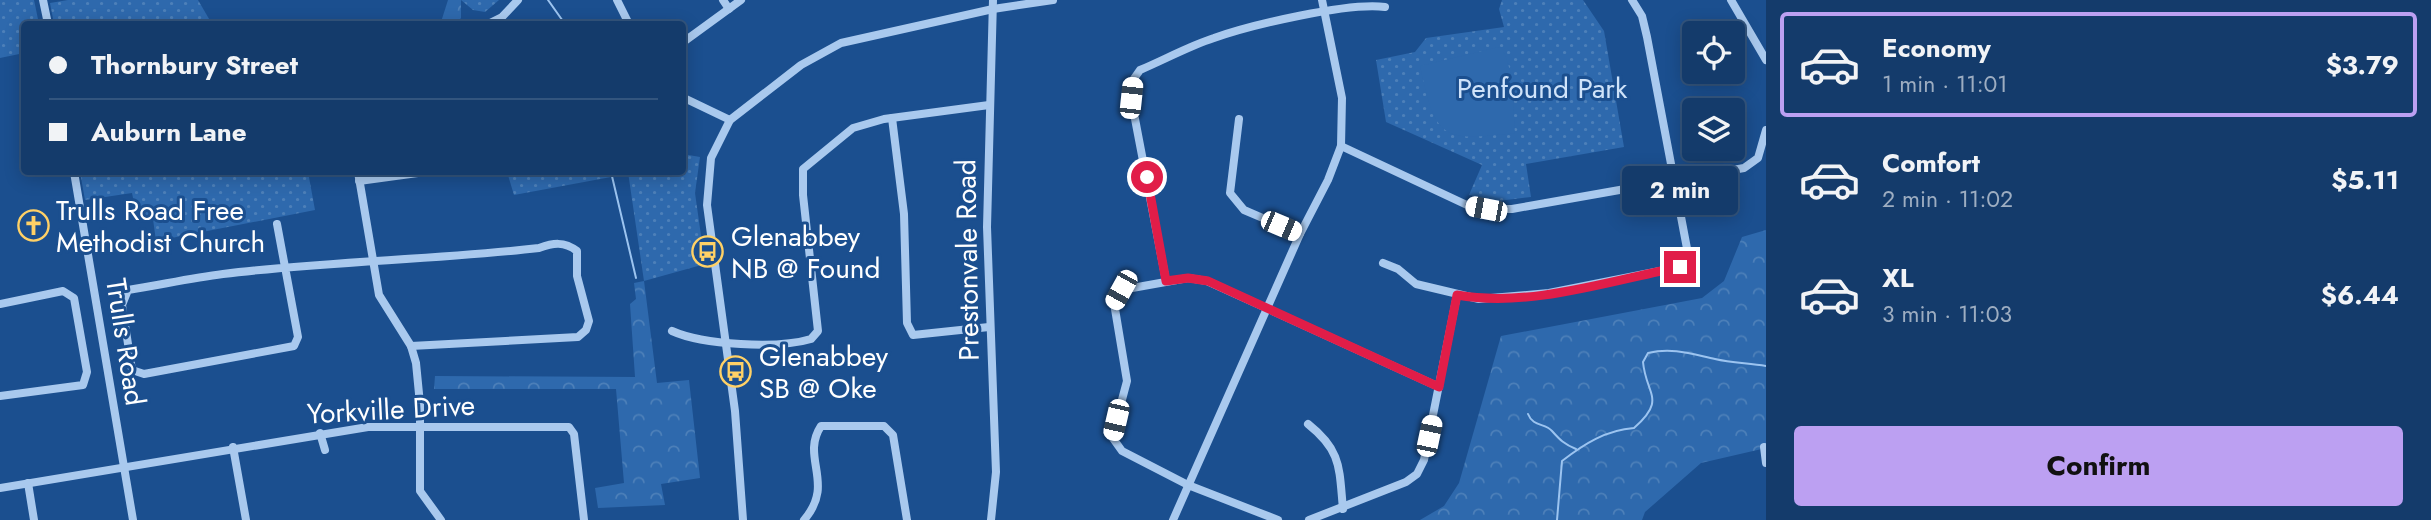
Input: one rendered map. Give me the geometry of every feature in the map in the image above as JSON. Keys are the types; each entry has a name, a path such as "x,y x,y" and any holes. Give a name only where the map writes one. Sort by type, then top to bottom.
{"street":[{"path":"43,0 47,21"},
{"path":"504,21 517,0"},
{"path":"617,0 628,21"},
{"path":"723,0 729,9"},
{"path":"686,40 741,0"},
{"path":"743,520 735,411 707,205 711,158 730,120 801,65 841,43 993,5 1053,0"},
{"path":"1173,520 1265,310 1328,180 1341,146 1342,98 1322,0"},
{"path":"1383,263 1398,269 1416,284 1479,299 1538,294 1680,267 1689,259 1642,16 1632,0"},
{"path":"1731,0 1766,60"},
{"name":"Prestonvale Road","path":"991,520 996,472 989,327 989,104 993,5"},
{"path":"1166,281 1131,98 1133,80 1140,70 1215,37 1324,12 1364,6 1385,7"},
{"path":"686,99 730,120"},
{"path":"672,331 691,340 726,344 803,342 811,339 818,331 803,195 803,169 853,128 892,118 989,104"},
{"path":"892,118 904,214 907,323 913,334 989,327"},
{"path":"1239,119 1230,192 1244,210 1300,234"},
{"path":"1341,146 1469,206 1512,209 1744,168 1758,158 1766,130"},
{"name":"Trulls Road","path":"75,175 133,520"},
{"path":"358,175 379,295 411,346 416,363 421,426 420,491 441,520"},
{"path":"359,181 403,175"},
{"path":"277,224 287,270 298,337 293,346 144,374 132,370 122,305 128,290 224,274 287,270 373,261 453,258 538,248 552,243 569,245 577,251 577,276 589,321 586,330 578,337 411,346"},
{"path":"1278,520 1188,485 1122,451 1112,437 1127,381 1114,303 1121,290 1188,278 1208,281 1265,310 1439,387"},
{"path":"0,304 63,291 70,294 74,298 87,372 83,385 0,396"},
{"path":"1309,520 1343,509 1406,482 1417,474 1424,460 1457,295"},
{"path":"804,520 815,507 820,486 814,437 821,426 835,424 884,426 892,435 907,520"},
{"path":"1308,424 1328,440 1338,456 1343,509"},
{"name":"Yorkville Drive","path":"0,488 123,465 368,427 569,427 574,434 584,520"},
{"path":"320,433 325,450"},
{"path":"233,447 246,520"},
{"path":"1764,447 1766,463"},
{"path":"28,483 34,520"}],"green space":[{"path":"0,0 34,0 38,21 21,21 21,54 0,58"},
{"path":"68,0 198,0 210,21 53,21 50,3"},
{"path":"448,0 461,0 461,18 458,21 441,21"},
{"path":"461,0 499,0 485,12 473,10"},
{"name":"Penfound Park","path":"1502,0 1583,0 1604,31 1624,147 1526,164 1531,197 1498,201 1469,195 1482,165 1386,122 1376,60 1415,52 1426,38 1504,27 1499,9"},
{"path":"1499,47 1511,75 1515,133 1471,137 1446,130 1431,109 1420,66"},
{"path":"686,155 700,157 695,193 705,264 644,281 628,175 686,175"},
{"path":"81,175 309,175 315,210 156,241 153,219 138,222 132,193 85,200"},
{"path":"508,175 616,175 611,177 514,195"},
{"path":"1766,230 1766,448 1701,463 1645,512 1642,520 1420,520 1444,506 1459,483 1501,336 1702,298 1724,281 1742,237"},
{"path":"644,281 657,383 689,380 700,478 661,484 665,505 598,508 595,488 624,483 616,389 434,389 435,376 635,377 630,304 636,299 634,283"}],"waterway":[{"path":"548,0 563,21"},
{"path":"612,175 636,278"},
{"path":"1557,520 1562,461 1596,439 1634,428 1650,410 1652,396 1643,362 1648,353 1674,351 1766,366"},
{"path":"1528,414 1533,421 1576,449"}],"place":[{"name":"Trulls Road Free Methodist Church","path":"33,226"},
{"name":"Glenabbey NB @ Found","path":"708,252"},
{"name":"Glenabbey SB @ Oke","path":"736,372"}],"route":[{"path":"1147,177 1166,281 1188,278 1208,281 1265,310 1439,387 1457,295 1479,299 1549,293 1680,267"}]}
